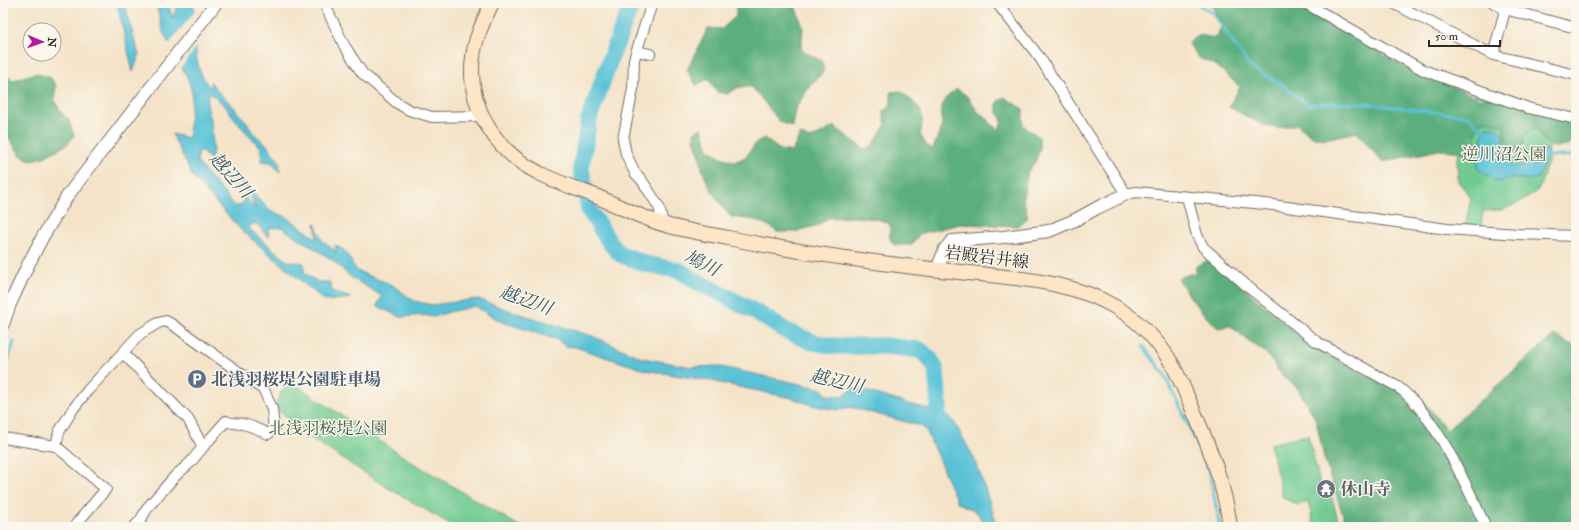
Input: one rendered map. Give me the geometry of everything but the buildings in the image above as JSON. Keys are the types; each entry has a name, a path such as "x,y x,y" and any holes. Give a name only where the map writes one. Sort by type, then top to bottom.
{"main road":[{"path":"482,116 475,96 472,58 478,36 492,3"},
{"name":"岩殿岩井線","path":"482,116 495,140 517,160 538,173 663,224 686,230 808,253 937,270 1029,280 1073,289 1098,297 1120,309 1147,331 1169,358 1212,454 1222,483 1230,527"}],"street":[{"path":"3,324 10,304 35,251 77,183 216,3"},
{"path":"324,3 344,45 362,73 397,103 409,110 432,117 482,116"},
{"path":"652,3 634,60 633,89 622,139 626,154 634,173 641,179 659,206 663,224"},
{"path":"997,3 1040,58 1126,194"},
{"path":"1305,3 1423,70 1528,108 1576,119"},
{"path":"1393,3 1493,55 1576,75"},
{"path":"1494,3 1576,28"},
{"path":"1493,55 1506,6"},
{"path":"637,51 650,54"},
{"path":"937,270 945,249 952,241 1004,237 1049,231 1075,220 1126,194 1136,192 1265,204 1447,229 1576,236"},
{"path":"1187,197 1197,235 1203,247 1317,342 1398,387 1407,394 1437,431 1466,484 1486,527"},
{"path":"56,446 60,432 73,409 88,390 140,334 158,323 166,321 264,390 272,409 274,429 268,434 242,424 226,421 190,463 176,475 148,507 140,521 134,527"},
{"path":"123,353 188,419 203,447"},
{"path":"3,438 56,446 106,489 77,523 80,527"}],"green space":[{"path":"736,3 794,3 803,27 801,50 822,61 824,71 810,86 795,109 792,127 780,122 752,87 739,87 727,94 717,92 708,79 696,85 687,70 708,28 722,29 736,16"},
{"path":"1207,3 1296,3 1334,24 1400,65 1468,93 1480,100 1512,94 1529,103 1576,116 1576,139 1569,146 1552,147 1542,139 1535,128 1524,136 1522,155 1513,155 1508,145 1503,126 1485,120 1476,130 1475,149 1466,152 1439,150 1382,162 1357,132 1325,139 1312,137 1297,124 1279,128 1263,125 1229,107 1240,87 1217,66 1199,58 1188,43 1198,35 1216,38 1222,25 1212,6"},
{"path":"35,73 51,78 56,86 54,99 60,111 68,119 74,135 68,144 44,157 30,160 20,155 3,129 3,74 14,80"},
{"path":"957,89 967,96 979,113 986,117 993,126 999,130 1002,121 997,110 997,102 1004,97 1023,109 1023,125 1039,137 1040,148 1036,161 1028,171 1023,197 1028,218 1017,226 960,224 919,234 912,245 894,245 890,239 890,224 881,220 858,217 828,218 819,225 794,232 777,232 761,222 731,217 714,194 702,169 694,132 702,128 708,149 721,157 735,162 747,156 755,144 764,138 780,150 792,152 800,134 809,139 834,126 865,149 873,145 886,124 882,112 891,106 891,92 901,91 919,109 922,119 920,134 926,145 933,149 942,125 941,108 947,97"},
{"name":"逆川沼公園","path":"1475,93 1528,112 1549,144 1548,162 1539,189 1526,199 1502,210 1483,211 1481,227 1465,226 1471,198 1458,181 1457,160"},
{"path":"1207,261 1217,265 1298,334 1330,355 1367,376 1395,380 1423,401 1447,430 1554,335 1576,347 1576,527 1347,527 1324,458 1316,420 1298,389 1281,374 1266,353 1231,326 1218,328 1212,323 1196,305 1178,278 1195,274 1196,266"},
{"name":"北浅羽桜堤公園","path":"290,381 407,459 521,527 455,527 385,486 315,441 278,410 276,402"},
{"path":"1308,435 1324,499 1332,497 1339,524 1327,527 1314,527 1308,502 1298,505 1283,498 1270,444"}],"water":[{"path":"117,3 122,3 126,10 139,55 133,72"},
{"path":"156,3 167,3 173,18 177,6 176,3 193,3 195,14 197,59 199,69 204,79 211,88 210,81 220,94 234,107 247,122 252,132 266,144 279,161 280,172 271,162 261,161 262,149 243,129 224,105 209,92 207,105 211,119 213,148 212,160 199,150 197,162 235,206 241,206 245,197 256,209 250,195 237,175 270,211 287,217 317,239 315,223 322,240 336,252 335,245 345,251 357,271 392,285 414,301 432,305 478,299 514,312 592,336 642,358 692,367 717,366 823,389 825,395 843,396 853,387 908,404 944,413 953,420 975,460 998,527 984,527 978,513 957,502 926,430 921,426 851,407 837,410 811,405 792,398 711,381 645,370 575,347 566,346 555,339 502,322 475,306 434,317 423,315 401,317 377,306 382,296 351,277 331,259 281,227 268,228 269,238 256,223 247,227 287,261 304,263 304,273 318,282 330,282 332,291 351,298 325,301 240,229 193,177 172,134 188,138 192,93 188,79 163,32"},
{"path":"1486,127 1494,127 1503,133 1505,150 1511,166 1525,167 1540,148 1548,150 1538,178 1528,180 1513,178 1497,182 1478,169 1477,155"}],"pier":[{"path":"196,10 197,46 180,69 168,45"}],"waterway":[{"name":"鳩川","path":"632,3 589,119 581,168 589,210 610,243 620,254 646,264 680,271 756,312 786,331 812,342 834,346 885,346 920,350 930,359 936,369 939,407 933,425"},
{"path":"1196,3 1213,13 1250,67 1281,84 1309,105 1324,103 1361,103 1468,116 1487,134"},
{"path":"1545,158 1547,156 1576,156"},
{"path":"3,376 14,342"},
{"path":"1143,346 1164,374 1202,454 1210,475 1220,527"}],"place":[{"name":"北浅羽桜堤公園駐車場","path":"197,379"},
{"name":"休山寺","path":"1326,489"}],"water label":[{"name":"越辺川","path":"231,175"},
{"name":"越辺川","path":"526,300"},
{"name":"越辺川","path":"837,381"}]}
